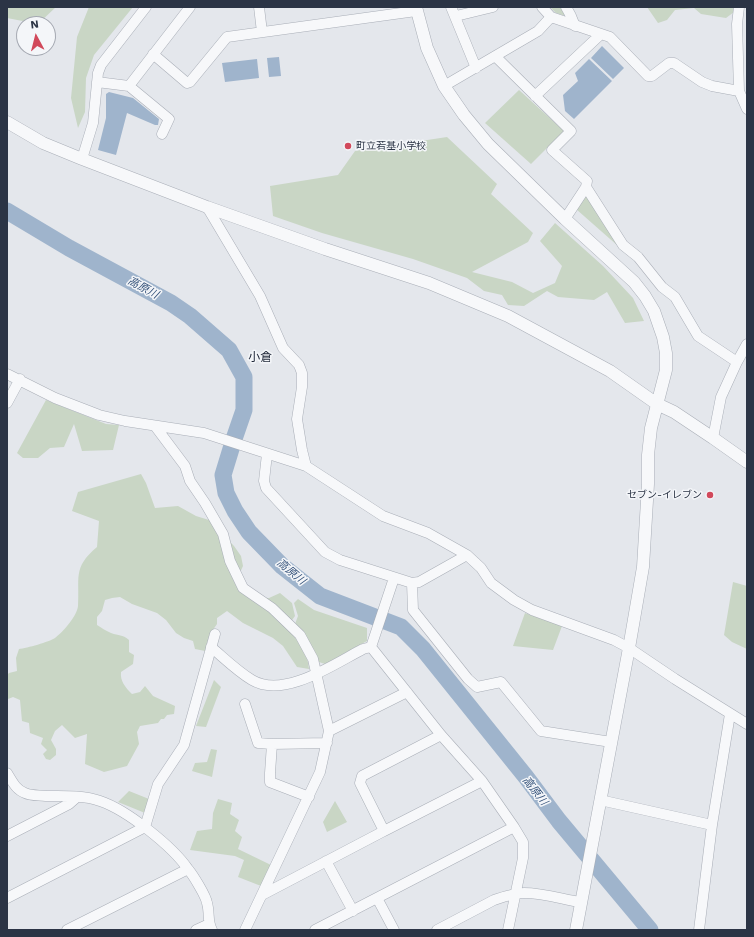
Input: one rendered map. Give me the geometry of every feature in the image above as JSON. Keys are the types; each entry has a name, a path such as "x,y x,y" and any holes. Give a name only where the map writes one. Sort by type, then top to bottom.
{"street":[{"path":"82,159 93,123 98,73 101,64 146,7"},
{"path":"129,86 190,7"},
{"path":"259,7 262,32"},
{"path":"476,68 453,11 493,7"},
{"path":"542,7 551,17 610,37 648,76 652,76 669,63 674,62 707,84 739,91"},
{"path":"566,7 574,26"},
{"path":"739,7 737,24 739,91 747,108"},
{"path":"153,54 187,83 190,82 227,37 376,12 416,9 427,48 444,86 464,115 488,144 634,282 654,311 659,323 666,353 666,370 650,428 643,567 576,930"},
{"path":"444,86 538,32 551,17"},
{"path":"536,96 601,34"},
{"path":"496,57 571,131 552,150 587,181 586,187 566,219"},
{"path":"97,82 129,86 169,119 162,134"},
{"path":"7,122 43,143 82,159 207,207 325,249 429,283 508,316 610,371 657,404 674,412 747,462"},
{"path":"586,187 623,245 638,257 662,287 675,297 698,336 737,362"},
{"path":"207,207 260,296 283,348 299,365 302,373 302,388 297,420 306,466"},
{"path":"713,438 721,397 747,344"},
{"path":"7,374 20,379 55,398 99,415 125,422 180,428 204,433 306,466 383,516 428,533 467,555 481,568 491,583 514,600 532,610 614,640 629,648 747,724"},
{"path":"7,404 20,379"},
{"path":"154,426 185,466 190,481 223,534 230,561 243,588 272,608 300,635 313,659 329,731 320,772 245,930"},
{"path":"268,454 264,481 266,488 325,552 340,560 412,583 419,582 467,555"},
{"path":"371,647 376,627 394,578"},
{"path":"412,583 413,610 476,687 501,682 541,731 611,742"},
{"path":"7,898 145,827 158,784 184,745 215,634"},
{"path":"211,647 253,681 275,686 299,682 363,649 371,647"},
{"path":"371,647 441,735 482,781 514,827 522,842 523,858 508,930"},
{"path":"329,731 407,692"},
{"path":"245,704 258,743 327,743"},
{"path":"699,930 712,825 730,714"},
{"path":"384,831 360,783 362,776 441,735"},
{"path":"272,744 270,782 308,797"},
{"path":"7,773 16,787 25,793 77,797 100,801 131,816 145,827 174,852 188,869 207,903 210,927 196,930"},
{"path":"262,894 482,781"},
{"path":"7,836 69,804 77,797"},
{"path":"600,800 712,825"},
{"path":"315,930 514,827"},
{"path":"326,861 353,911"},
{"path":"67,930 188,869"},
{"path":"437,930 494,900 523,893 580,902"},
{"path":"377,898 394,930"}],"green space":[{"path":"7,7 56,7 46,16 16,16 16,20 7,18"},
{"path":"89,7 133,7 94,55 86,78 85,112 78,128 71,98 77,37"},
{"path":"550,7 562,7 566,16 556,13"},
{"path":"647,7 734,7 734,12 726,18 701,14 694,8 675,10 667,20 658,23"},
{"path":"519,90 564,131 531,164 485,123"},
{"path":"447,137 497,184 491,194 533,233 528,242 472,272 512,282 533,293 555,283 562,266 540,241 555,223 603,266 633,298 644,321 625,323 607,292 594,300 558,297 547,291 524,306 508,305 502,295 484,291 467,278 413,259 322,233 273,216 270,186 338,175 355,151"},
{"path":"588,194 618,246 576,209"},
{"path":"46,400 106,424 119,425 113,450 82,451 74,424 64,447 50,448 38,458 23,458 17,453"},
{"path":"141,474 155,508 178,506 196,516 209,520 234,546 241,556 243,566 236,581 250,597 269,598 280,593 292,603 295,616 287,627 307,657 309,669 297,667 283,646 273,638 243,623 227,611 217,618 217,624 210,634 205,651 195,649 193,641 176,633 166,620 157,613 132,604 120,597 105,600 102,611 97,617 97,625 109,632 127,638 129,640 129,652 134,655 133,664 121,672 121,678 127,689 132,694 140,692 145,686 153,696 175,706 174,714 167,715 158,723 140,726 137,732 139,744 127,766 104,772 85,764 87,734 75,738 62,725 55,731 51,740 56,749 56,755 50,760 46,759 43,754 47,750 41,744 43,738 30,733 29,723 22,721 20,700 13,697 8,699 7,697 7,675 17,671 16,658 19,649 38,645 55,638 69,624 77,610 79,574 84,561 97,547 99,521 72,511 78,492"},
{"path":"733,582 747,586 747,649 732,642 724,635"},
{"path":"298,599 314,610 367,628 367,641 325,664 319,662 305,634 295,624 298,616 294,603"},
{"path":"525,613 562,626 553,650 513,646"},
{"path":"214,680 221,687 206,727 196,726"},
{"path":"211,749 217,750 212,777 192,771 195,763 207,762"},
{"path":"129,791 149,799 145,813 118,802"},
{"path":"218,799 232,803 230,814 239,820 235,831 242,837 238,849 271,865 261,886 238,877 244,860 235,856 190,850 197,831 212,829 213,813"},
{"path":"335,801 347,822 327,832 323,822"}],"water":[{"path":"602,46 624,68 613,79 591,58"},
{"path":"279,57 281,76 269,77 267,58"},
{"path":"257,59 259,78 225,82 222,63"},
{"path":"589,59 612,81 574,119 565,111 563,95 578,81 575,73"},
{"path":"109,92 133,98 159,119 158,125 155,125 127,113 116,155 98,150 106,118 106,94"}],"waterway":[{"name":"高原川","path":"7,211 69,248 171,303 190,316 229,350 244,377 244,410 223,475 226,493 235,511 249,532 282,566 320,596 401,627 423,649 526,777 559,821 650,930"}],"place":[{"name":"町立若基小学校","path":"348,146"},
{"name":"セブン-イレブン","path":"710,495"}],"district":[{"name":"小倉","path":"260,357"}]}
